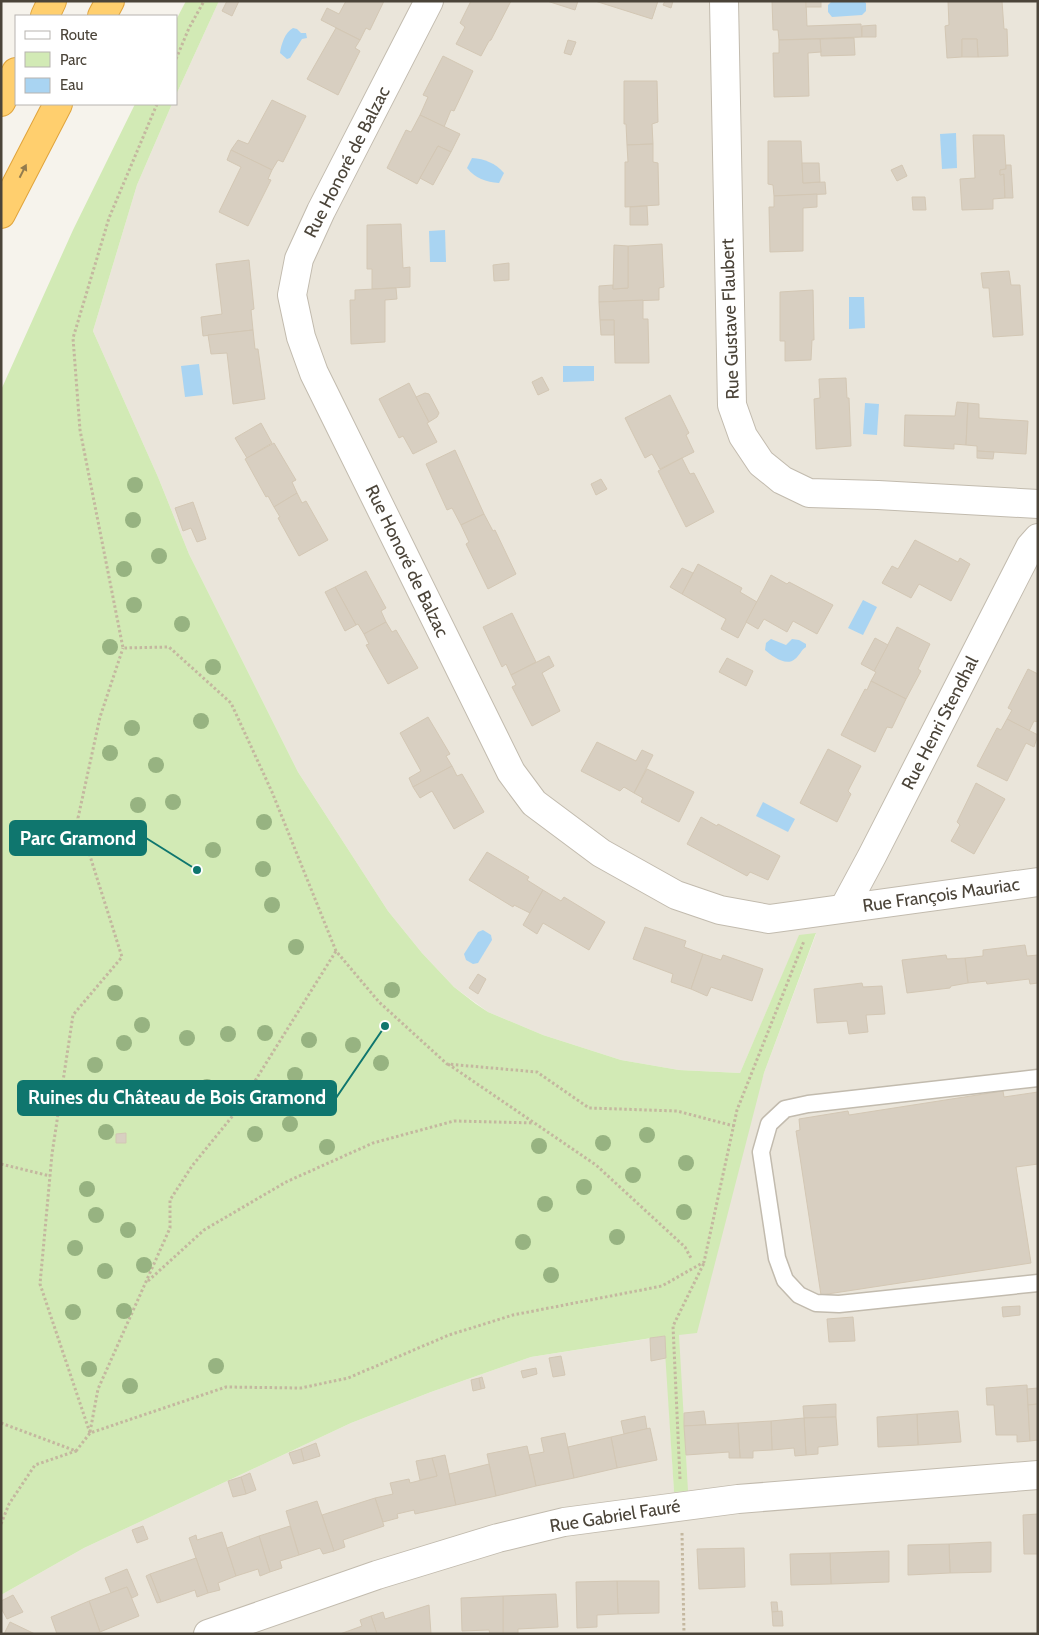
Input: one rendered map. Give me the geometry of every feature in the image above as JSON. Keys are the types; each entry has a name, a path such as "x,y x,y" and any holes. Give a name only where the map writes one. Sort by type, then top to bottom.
{"highway":[{"path":"45,15 52,1"},
{"path":"103,15 110,1"},
{"path":"1,102 15,74"},
{"path":"1,214 57,105"}],"street":[{"name":"Rue Honoré de Balzac","path":"429,1 321,211 299,259 292,295 300,337 314,373 511,772 534,803 601,853 676,894 720,910 769,919 844,908"},
{"name":"Rue Gustave Flaubert","path":"722,4 732,405 743,436 760,463 782,480 809,493 1038,504"},
{"name":"Rue Henri Stendhal","path":"844,908 1030,547 1038,538"},
{"name":"Rue François Mauriac","path":"844,908 1038,882"},
{"name":"Rue Gabriel Fauré","path":"208,1634 377,1575 498,1538 564,1522 738,1499 1038,1475"}],"lane":[{"path":"1038,1078 808,1104 785,1109 769,1124 761,1152 777,1258 785,1280 799,1295 816,1303 839,1304 1038,1284"}],"path":[{"path":"178,53 204,1"},
{"path":"90,1433 40,1284 50,1176 73,1015 122,957 78,818 100,717 123,648 80,430 73,338 109,218 157,105"},
{"path":"123,648 169,647 230,702 272,792 336,951 379,1002 447,1064 596,1166 685,1248 692,1260"},
{"path":"684,1634 681,1506 673,1326 704,1262 737,1110 815,913"},
{"path":"1,1524 9,1504 35,1465 76,1451 90,1433 98,1389 170,1228 170,1200 192,1166 235,1113 336,951"},
{"path":"447,1064 537,1072 589,1108 677,1111 734,1126"},
{"path":"146,1283 204,1230 286,1182 372,1143 454,1120 534,1123"},
{"path":"1,1164 50,1176"},
{"path":"90,1433 226,1387 301,1388 348,1378 448,1335 513,1316 662,1286 704,1262"},
{"path":"1,1423 76,1451"}],"shaded area":[{"path":"219,1 1038,1 1038,1634 1,1634 1,1595 84,1548 351,1423 431,1392 531,1357 665,1336 674,1491 679,1335 764,1073 816,934 799,936 740,1073 679,1070 621,1060 543,1035 488,1012 454,987 422,953 388,911 298,772 189,554 158,477 93,331 137,185 172,105 178,105 178,91"}],"green space":[{"path":"186,1 219,1 178,91 178,16"},
{"path":"135,105 172,105 137,185 93,331 158,477 189,554 298,772 388,911 422,953 454,987 488,1012 543,1035 621,1060 679,1070 740,1073 799,935 816,933 764,1073 697,1333 679,1335 688,1491 674,1492 664,1336 531,1357 431,1392 351,1423 84,1548 1,1595 1,390 73,230"}],"water":[{"path":"832,1 863,1 866,3 866,11 862,15 832,17 828,12 828,5"},
{"path":"293,28 301,33 306,33 307,38 302,39 290,58 287,59 280,53 282,43"},
{"path":"956,133 957,168 942,169 940,134"},
{"path":"472,158 489,162 501,170 504,173 499,183 481,179 470,171 467,168"},
{"path":"445,230 446,262 430,262 429,231"},
{"path":"849,297 864,297 865,328 849,329"},
{"path":"199,364 203,395 185,397 181,366"},
{"path":"563,366 594,366 594,381 563,382"},
{"path":"865,403 879,404 877,435 863,434"},
{"path":"863,600 877,607 863,635 848,628"},
{"path":"771,639 786,645 792,639 799,640 806,644 806,647 795,659 788,662 783,661 775,658 765,650 766,643"},
{"path":"763,802 795,819 788,832 756,816"},
{"path":"483,930 491,935 492,940 478,963 473,964 466,960 464,954 478,932"}],"building":[{"path":"227,1 239,1 232,16 222,11"},
{"path":"346,1 384,1 370,30 366,28 360,40 321,20 327,8 339,14"},
{"path":"471,1 511,1 481,56 456,44 465,27 460,23"},
{"path":"547,1 578,1 575,10"},
{"path":"595,1 658,1 652,19"},
{"path":"665,1 673,1 671,8 663,5"},
{"path":"772,1 806,1 807,26 861,24 862,37 779,40 778,30 773,30"},
{"path":"806,1 821,1 821,7 806,7"},
{"path":"948,1 1002,1 1004,29 1007,29 1008,56 978,57 977,39 962,39 962,57 947,58 945,26 949,25"},
{"path":"876,25 876,37 862,37 862,26"},
{"path":"336,28 360,40 355,48 360,51 338,95 307,79"},
{"path":"854,38 855,55 821,56 820,39"},
{"path":"820,39 821,52 808,53 809,96 774,97 773,53 779,53 779,40"},
{"path":"962,39 977,39 978,57 962,57"},
{"path":"568,40 576,42 571,55 564,53"},
{"path":"443,56 473,71 454,111 451,110 444,127 420,115 428,97 423,95"},
{"path":"624,81 657,81 658,122 652,124 653,144 627,145 626,124 624,124"},
{"path":"272,100 306,116 283,162 278,160 272,170 231,150 238,140 248,144"},
{"path":"420,115 460,134 451,152 438,146 417,184 387,168 406,130 411,132"},
{"path":"973,135 1004,135 1006,169 1000,170 1000,175 1004,174 1005,198 993,199 993,209 962,210 960,179 975,178"},
{"path":"768,141 801,141 803,183 825,182 826,194 774,196 773,185 768,184"},
{"path":"653,144 653,162 658,163 659,205 625,207 625,162 628,162 627,145"},
{"path":"438,146 451,152 433,185 420,178"},
{"path":"231,150 272,170 268,179 271,180 248,226 219,212 241,167 227,160"},
{"path":"802,163 819,163 820,182 803,183"},
{"path":"902,165 907,176 897,181 891,170"},
{"path":"1006,165 1011,165 1013,198 1005,198 1004,174 1000,175 1000,170 1006,169"},
{"path":"817,194 817,207 803,208 803,251 770,252 769,207 774,207 774,196"},
{"path":"912,197 925,197 926,210 913,210"},
{"path":"647,206 648,225 630,225 630,207"},
{"path":"401,224 403,268 410,267 410,287 372,289 372,269 367,269 367,225"},
{"path":"662,244 664,287 659,288 659,300 599,302 599,286 613,285 613,289 628,288 628,246"},
{"path":"614,245 628,246 628,288 613,289"},
{"path":"249,260 254,309 251,310 253,330 203,336 201,317 222,314 216,264"},
{"path":"509,263 509,280 494,281 493,265"},
{"path":"1009,271 1011,285 1020,285 1023,335 993,337 989,288 983,288 981,273"},
{"path":"396,288 397,299 385,300 385,342 351,344 350,300 355,300 355,290"},
{"path":"813,290 814,340 812,340 811,360 785,361 785,341 780,341 780,292"},
{"path":"643,300 643,319 648,319 649,363 615,363 614,320 600,320 599,302"},
{"path":"600,320 614,320 614,335 601,335"},
{"path":"253,330 255,349 258,349 265,399 233,404 227,353 211,354 208,335"},
{"path":"542,377 549,390 538,395 532,382"},
{"path":"846,378 847,398 849,398 851,446 816,449 814,399 820,398 819,379"},
{"path":"409,383 437,442 413,454 403,436 399,438 379,399"},
{"path":"425,393 429,394 439,413 437,417 429,422 416,397"},
{"path":"670,395 689,433 686,435 694,452 660,469 652,454 645,458 625,418"},
{"path":"957,402 968,403 966,445 954,444 954,449 904,446 905,415 955,416"},
{"path":"968,403 979,404 979,418 1028,421 1026,454 977,451 977,446 966,445"},
{"path":"261,423 272,443 247,458 235,438"},
{"path":"274,443 296,480 292,482 297,493 274,507 268,496 266,497 245,459"},
{"path":"455,450 484,514 461,525 452,508 447,510 426,464"},
{"path":"977,451 994,452 993,459 977,458"},
{"path":"682,458 690,474 694,473 714,512 686,527 658,471"},
{"path":"601,479 607,489 596,495 591,484"},
{"path":"297,493 302,503 306,501 328,540 299,556 274,507"},
{"path":"193,502 206,539 197,542 191,528 183,531 175,508"},
{"path":"484,514 493,531 495,530 516,574 488,589 466,544 469,542 461,525"},
{"path":"915,540 958,562 960,558 970,564 951,601 919,584 911,598 882,583 892,566 898,569"},
{"path":"698,564 742,588 740,592 757,602 738,638 721,629 726,619 682,594"},
{"path":"682,568 693,573 682,594 670,587"},
{"path":"366,571 386,608 381,611 386,622 364,634 358,624 356,625 335,587"},
{"path":"771,575 787,584 789,582 833,605 817,634 793,621 787,632 764,619 758,629 746,622"},
{"path":"335,587 356,625 345,631 325,592"},
{"path":"512,613 536,662 511,675 506,664 502,667 483,627"},
{"path":"386,622 392,632 396,630 418,668 388,684 366,645 369,644 364,634"},
{"path":"897,627 930,644 918,669 921,671 906,699 871,681 876,672 874,671"},
{"path":"875,638 888,645 874,671 861,664"},
{"path":"549,656 554,666 542,673 560,711 532,726 512,687 516,685 511,675"},
{"path":"727,658 753,671 746,686 719,672"},
{"path":"1028,669 1038,674 1038,722 1034,721 1029,731 1007,719 1012,710 1008,708"},
{"path":"871,681 906,699 892,728 887,727 875,752 841,735"},
{"path":"428,717 450,754 446,756 452,766 413,787 409,778 421,771 400,733"},
{"path":"1007,719 1038,735 1034,747 1026,743 1007,781 977,766 997,728 1001,730"},
{"path":"597,742 636,761 642,750 653,755 634,793 624,787 620,791 581,771"},
{"path":"828,749 861,766 848,791 851,794 837,822 800,803"},
{"path":"452,766 457,776 462,774 484,812 454,829 432,791 420,798 413,787"},
{"path":"647,769 694,792 679,822 641,802 643,798 634,793"},
{"path":"976,783 1005,799 974,854 951,841 960,825 957,822"},
{"path":"701,817 780,856 768,880 750,872 747,876 687,844"},
{"path":"487,852 529,877 527,880 543,890 530,913 514,905 513,907 469,880"},
{"path":"543,890 561,901 564,897 605,922 589,950 543,923 537,934 523,925"},
{"path":"645,927 686,941 684,947 703,954 691,989 671,982 673,974 633,959"},
{"path":"1025,945 1027,956 1038,955 1038,983 1030,984 1029,979 987,984 986,981 968,983 965,958 983,956 983,950"},
{"path":"703,954 721,960 723,955 763,969 752,1001 711,987 707,996 691,989"},
{"path":"946,955 947,959 965,958 968,983 951,986 950,988 907,993 902,960"},
{"path":"478,974 486,979 478,994 469,988"},
{"path":"862,983 863,987 882,986 885,1014 866,1015 868,1032 849,1034 847,1021 817,1023 814,989"},
{"path":"1003,1091 1004,1097 1038,1092 1038,1164 1016,1167 1031,1263 821,1295 796,1131 800,1130 799,1119 848,1111 849,1115"},
{"path":"126,1133 126,1143 116,1143 116,1134"},
{"path":"1020,1306 1020,1315 1003,1317 1002,1307"},
{"path":"853,1317 855,1341 829,1342 827,1319"},
{"path":"665,1336 666,1358 651,1361 650,1338"},
{"path":"561,1356 565,1375 553,1377 549,1358"},
{"path":"536,1368 537,1374 523,1378 521,1371"},
{"path":"482,1377 485,1388 481,1389 479,1378"},
{"path":"479,1378 481,1389 473,1391 471,1380"},
{"path":"1027,1385 1030,1441 1017,1442 1017,1435 996,1435 994,1405 987,1405 986,1388"},
{"path":"1038,1388 1038,1404 1028,1405 1027,1389"},
{"path":"836,1404 836,1417 804,1418 803,1406"},
{"path":"1038,1404 1038,1440 1030,1441 1028,1405"},
{"path":"704,1411 706,1425 684,1426 684,1413"},
{"path":"958,1411 961,1442 918,1445 917,1414"},
{"path":"917,1414 918,1445 878,1447 877,1417"},
{"path":"645,1416 647,1429 624,1434 621,1421"},
{"path":"836,1417 838,1445 818,1447 818,1454 806,1455 804,1418"},
{"path":"804,1418 806,1455 795,1456 794,1448 772,1450 771,1421"},
{"path":"771,1421 772,1450 753,1451 753,1458 740,1458 738,1423"},
{"path":"738,1423 740,1458 729,1458 729,1452 686,1455 684,1426"},
{"path":"650,1428 657,1460 617,1468 611,1437"},
{"path":"565,1433 574,1478 536,1486 529,1455 544,1452 541,1438"},
{"path":"611,1437 617,1468 574,1478 568,1447"},
{"path":"316,1443 320,1456 304,1461 301,1449"},
{"path":"527,1446 536,1486 496,1496 487,1454"},
{"path":"301,1449 304,1461 293,1464 289,1453"},
{"path":"445,1455 456,1505 415,1514 414,1510 397,1514 398,1518 383,1522 375,1498 393,1494 390,1483 409,1479 410,1483 437,1476 432,1458"},
{"path":"432,1458 437,1476 420,1480 416,1461"},
{"path":"489,1464 496,1496 456,1505 449,1474"},
{"path":"250,1473 256,1490 246,1494 241,1477"},
{"path":"241,1477 246,1494 233,1497 228,1481"},
{"path":"375,1498 384,1526 343,1540 345,1547 334,1551 322,1515"},
{"path":"317,1501 334,1551 323,1554 320,1548 299,1555 286,1511"},
{"path":"1038,1514 1038,1554 1024,1554 1023,1515"},
{"path":"143,1526 148,1539 137,1543 132,1530"},
{"path":"290,1526 299,1555 280,1561 282,1568 270,1572 259,1536"},
{"path":"222,1532 236,1576 218,1583 220,1590 208,1593 189,1538 196,1535 197,1540"},
{"path":"259,1536 270,1572 260,1576 258,1569 236,1576 227,1548"},
{"path":"991,1542 991,1572 950,1573 949,1544"},
{"path":"949,1544 950,1573 908,1575 908,1545"},
{"path":"744,1548 745,1587 699,1589 697,1549"},
{"path":"889,1551 889,1582 831,1584 830,1553"},
{"path":"830,1553 831,1584 791,1585 790,1554"},
{"path":"196,1558 208,1593 197,1597 195,1590 161,1602 150,1574"},
{"path":"127,1569 138,1595 132,1598 127,1587 111,1593 105,1578"},
{"path":"150,1574 161,1602 157,1603 146,1576"},
{"path":"617,1581 659,1581 659,1613 618,1614"},
{"path":"617,1581 618,1614 597,1615 597,1627 577,1628 576,1582"},
{"path":"127,1587 139,1616 100,1632 89,1601"},
{"path":"556,1594 558,1627 518,1629 518,1634 503,1634 503,1596"},
{"path":"13,1595 23,1612 7,1619 1,1608 1,1601"},
{"path":"503,1596 503,1634 490,1634 489,1630 462,1631 461,1598"},
{"path":"89,1601 100,1632 94,1634 57,1634 51,1617"},
{"path":"771,1602 777,1602 778,1612 772,1612"},
{"path":"429,1605 431,1634 377,1634 371,1616 383,1612 385,1619"},
{"path":"782,1611 783,1626 773,1626 772,1612"},
{"path":"371,1616 377,1634 340,1634 362,1626 360,1620"},
{"path":"10,1622 35,1634 4,1634"}],"place":[{"name":"Parc Gramond","path":"197,870"},
{"name":"Ruines du Château de Bois Gramond","path":"385,1026"}]}
